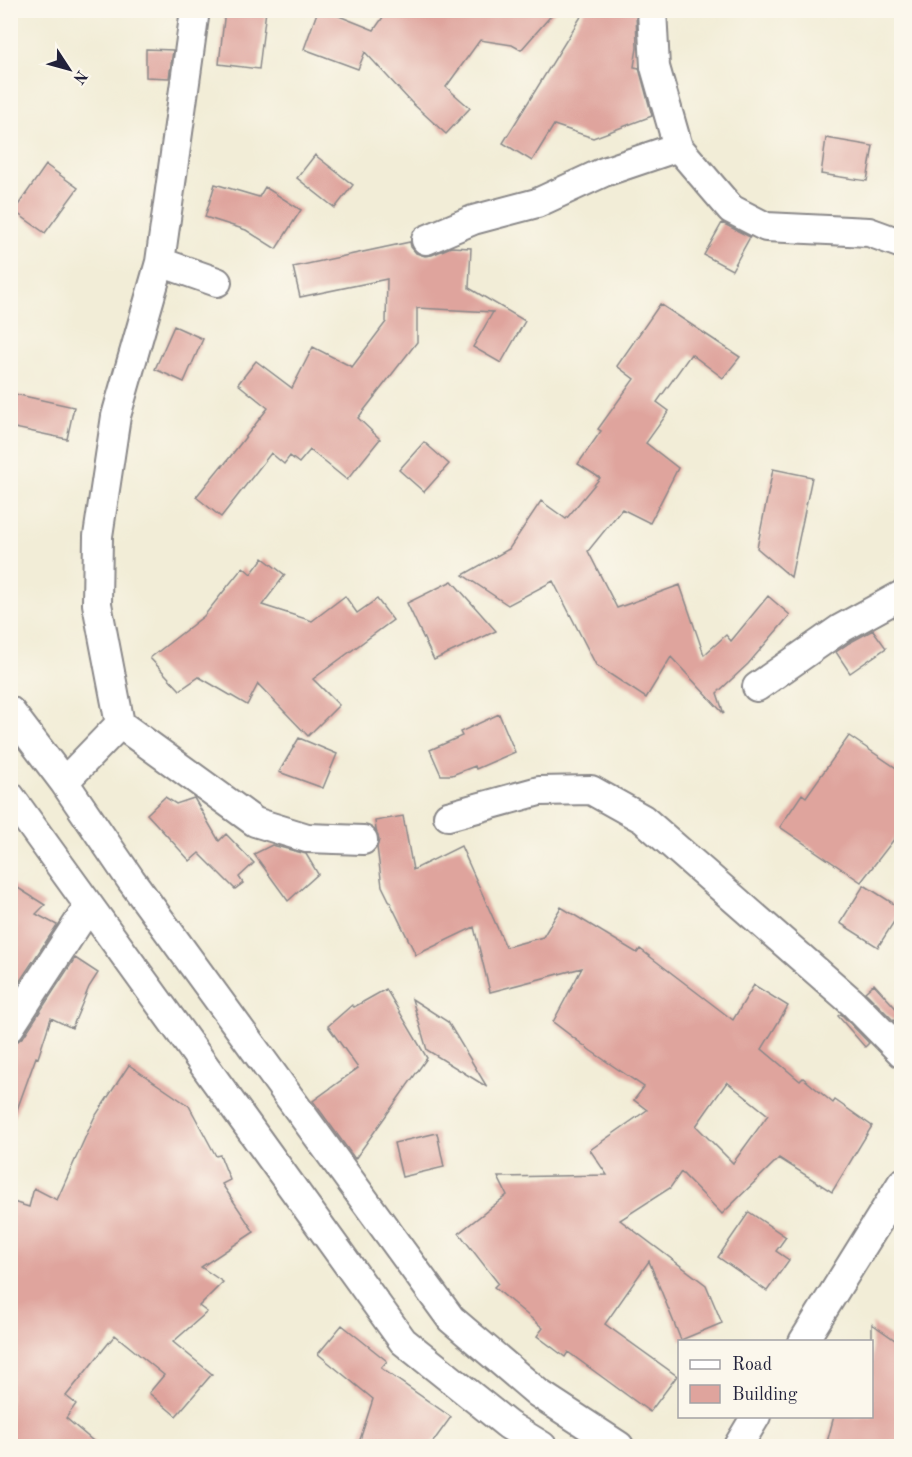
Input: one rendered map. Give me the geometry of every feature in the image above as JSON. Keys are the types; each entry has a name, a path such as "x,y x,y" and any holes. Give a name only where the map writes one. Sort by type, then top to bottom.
{"street":[{"path":"195,10 160,262 116,416 98,536 97,604 120,724 255,822 307,838 363,840"},
{"path":"652,10 655,67 678,147 731,209 766,227 868,232 902,244"},
{"path":"426,240 473,220 537,203 604,172 678,147"},
{"path":"160,262 217,282"},
{"path":"757,687 840,629 902,595"},
{"path":"10,711 64,782 145,899 451,1319 538,1393 619,1446"},
{"path":"64,782 120,724"},
{"path":"448,816 539,791 591,790 643,819 853,1003 902,1053"},
{"path":"10,796 403,1341 508,1425 542,1446"},
{"path":"10,1027 89,906"},
{"path":"804,1340 902,1183"},
{"path":"738,1446 755,1418"}],"building":[{"path":"225,10 266,10 259,69 219,64"},
{"path":"318,10 324,10 374,30 388,10 556,10 521,50 512,45 480,40 446,87 470,108 446,134 411,102 365,52 358,69 304,49"},
{"path":"585,10 636,10 637,48 634,67 639,68 652,116 593,138 554,125 532,161 503,143"},
{"path":"146,49 173,50 169,78 146,77"},
{"path":"826,138 873,146 867,181 821,174"},
{"path":"315,155 353,185 335,208 297,178"},
{"path":"46,165 78,188 45,233 14,211"},
{"path":"215,184 259,197 265,187 301,210 276,249 246,230 205,217"},
{"path":"722,223 750,237 732,270 704,255"},
{"path":"410,242 416,253 425,256 451,247 471,248 469,288 525,321 501,363 473,347 493,312 417,308 417,342 358,418 380,439 347,480 310,450 299,463 290,456 284,464 271,453 221,517 196,497 268,408 238,384 256,361 292,388 313,347 352,367 386,322 387,279 300,297 293,267"},
{"path":"660,304 740,357 723,378 691,354 657,402 669,411 646,443 678,468 650,523 622,509 588,551 617,608 680,585 704,655 726,635 731,641 768,596 790,615 748,664 717,693 724,714 671,657 646,698 596,665 553,581 508,605 463,575 509,549 541,501 566,519 600,478 578,464 601,431 598,429 634,379 617,366"},
{"path":"174,326 203,339 184,382 155,369"},
{"path":"10,393 74,407 67,439 10,427"},
{"path":"424,442 449,464 424,492 399,470"},
{"path":"773,469 812,477 791,577 757,548"},
{"path":"263,558 285,575 262,605 312,621 345,596 357,613 377,599 393,620 313,679 339,705 308,736 258,684 247,705 199,677 180,690 150,658 204,616 243,567 251,574"},
{"path":"452,581 496,631 434,660 407,603"},
{"path":"873,630 886,648 850,673 836,652"},
{"path":"499,714 515,752 476,769 475,766 452,775 441,775 430,750 462,736 460,732"},
{"path":"849,736 902,772 902,829 861,882 780,827 802,794 806,797"},
{"path":"299,738 337,754 323,788 279,772"},
{"path":"165,797 176,804 194,798 219,841 226,834 254,863 239,877 243,883 235,889 199,853 190,861 147,814"},
{"path":"403,816 413,870 461,846 506,947 543,937 561,907 637,953 640,949 733,1020 754,985 788,1006 762,1049 800,1081 803,1078 833,1103 835,1100 872,1126 832,1192 779,1158 722,1214 681,1172 670,1188 620,1220 706,1285 722,1323 681,1340 649,1261 605,1324 677,1376 650,1412 568,1352 565,1357 537,1336 543,1328 494,1287 498,1283 459,1233 507,1195 498,1177 607,1175 590,1150 647,1110 634,1100 644,1087 553,1022 582,968 490,992 474,927 416,955 382,886 377,847 379,840 375,821","holes":["727,1082 768,1115 733,1163 696,1126"]},
{"path":"272,845 306,854 318,874 288,901 254,854"},
{"path":"10,883 45,905 36,914 57,925 10,996"},
{"path":"864,885 902,909 878,947 840,923"},
{"path":"75,958 98,973 89,987 72,1028 51,1018 14,1118 10,1118 10,1043 24,1036"},
{"path":"874,984 901,1014 894,1021 865,992"},
{"path":"386,989 427,1058 355,1159 313,1101 358,1068 328,1026 352,1005 354,1007"},
{"path":"412,999 448,1022 487,1087 427,1050"},
{"path":"841,1014 869,1043 865,1047 838,1016"},
{"path":"129,1065 189,1106 216,1156 220,1155 230,1180 222,1184 254,1232 201,1267 223,1282 199,1306 207,1312 173,1342 212,1374 176,1416 149,1393 164,1375 115,1335 66,1396 76,1404 66,1418 99,1446 10,1446 10,1201 29,1207 34,1188 57,1200 94,1118"},
{"path":"437,1133 444,1167 402,1177 394,1143"},
{"path":"749,1212 786,1237 776,1251 789,1260 767,1291 718,1257"},
{"path":"872,1324 902,1345 902,1446 826,1446 833,1418 873,1418"},
{"path":"342,1325 387,1361 381,1368 451,1417 430,1446 358,1446 373,1399 318,1354"}]}
